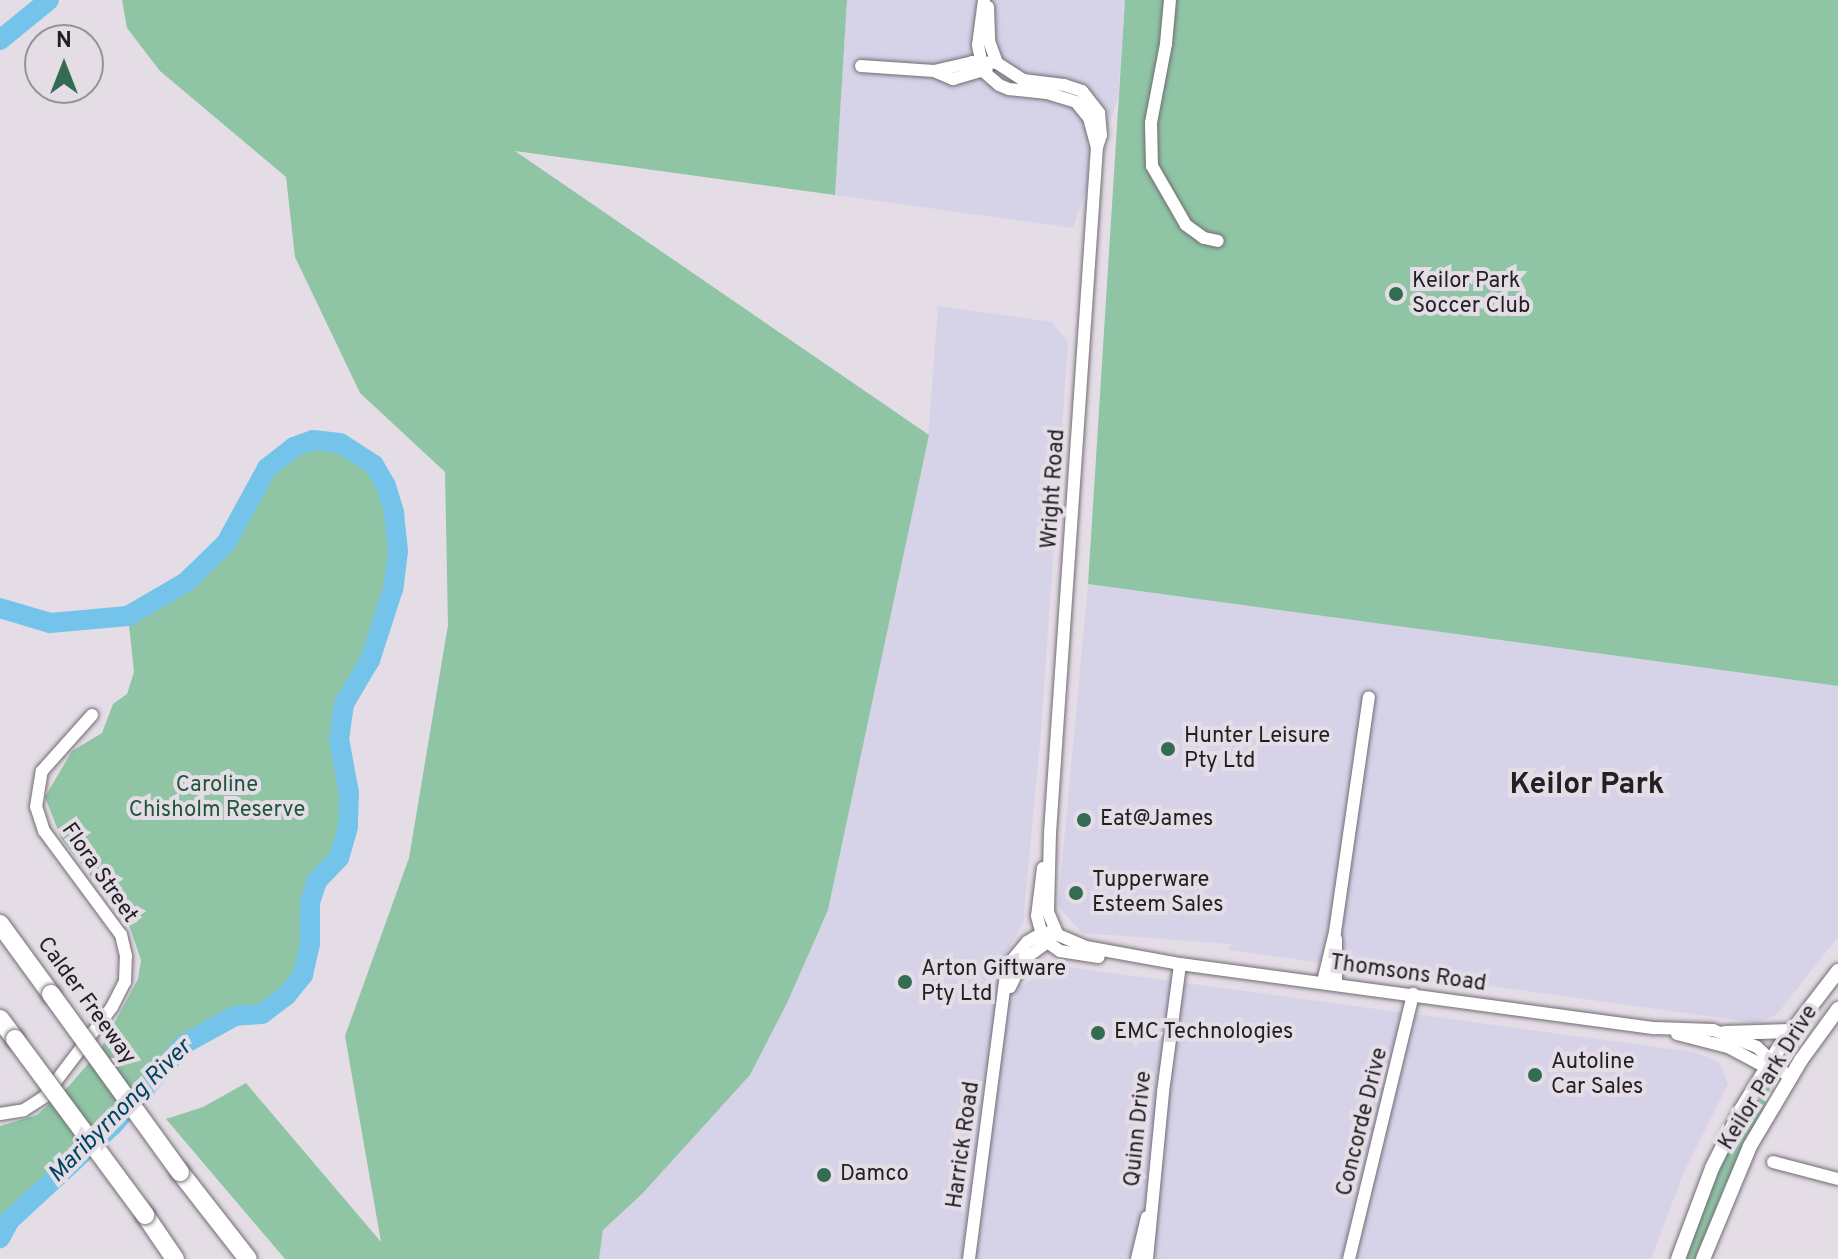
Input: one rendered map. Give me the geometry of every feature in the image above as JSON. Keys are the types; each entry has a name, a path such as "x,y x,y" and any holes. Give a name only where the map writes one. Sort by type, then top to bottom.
{"highway":[{"name":"Calder Freeway","path":"0,924 180,1172 248,1259"},
{"path":"0,1019 175,1259"}],"main road":[{"name":"Keilor Park Drive","path":"1678,1259 1712,1168 1768,1064 1838,971"},
{"name":"Keilor Park Drive","path":"1703,1259 1741,1164 1790,1078 1838,1009"},
{"path":"1725,1033 1791,1031"}],"street":[{"path":"986,0 989,41 997,63"},
{"path":"981,66 978,39 986,0"},
{"path":"1170,0 1166,44 1151,123 1152,166 1186,225 1204,238 1218,241"},
{"name":"Wright Road","path":"861,66 934,71 997,63 1014,76 1064,85 1091,98 1101,120 1050,833 1047,903 1056,931"},
{"name":"Wright Road","path":"981,66 999,85 1009,89 1047,93 1076,102 1089,118 1097,147"},
{"path":"1329,983 1369,697"},
{"name":"Flora Street","path":"0,1114 24,1110 44,1097 112,1007 125,982 126,956 121,935 44,831 36,807 42,771 92,715"},
{"name":"Wright Road","path":"1044,939 1037,900 1050,833"},
{"name":"Harrick Road","path":"969,1259 1007,966 1017,950 1056,931"},
{"name":"Thomsons Road","path":"1056,931 1074,944 1156,961"},
{"name":"Thomsons Road","path":"1044,939 1072,954 1180,964 1655,1028 1725,1033 1757,1047 1768,1064"},
{"name":"Quinn Drive","path":"1147,1259 1180,964"},
{"name":"Concorde Drive","path":"1349,1259 1413,994"},
{"name":"Thomsons Road","path":"1655,1028 1717,1043 1768,1064 1790,1078"},
{"path":"1773,1162 1838,1179"},
{"name":"Quinn Drive","path":"1137,1259 1151,1203"}],"shaded area":[{"path":"847,0 1125,0 1118,98 1073,228 835,195"},
{"path":"938,306 1052,322 1068,342 1041,732 1023,924 990,980 1022,986 1052,965 1693,1052 1713,1059 1720,1064 1728,1084 1684,1172 1651,1259 599,1259 603,1230 642,1194 750,1075 788,1001 828,910 928,439"},
{"path":"1088,584 1838,686 1838,937 1777,1014 1758,1023 1229,950 1231,944 1082,933 1058,906"}],"green space":[{"path":"122,0 847,0 835,195 515,151 929,435 828,910 788,1001 750,1075 642,1194 603,1230 599,1259 285,1259 166,1119 203,1107 246,1083 381,1242 345,1036 409,858 448,625 445,472 360,393 295,257 286,177 160,71 127,28"},
{"path":"1125,0 1838,0 1838,686 1088,584"},
{"name":"Caroline Chisholm Reserve","path":"313,440 340,443 374,465 386,486 394,513 398,551 393,589 370,660 344,704 339,739 349,793 348,827 339,858 317,882 310,903 310,944 303,975 287,995 262,1014 235,1016 184,1044 113,1125 10,1220 0,1238 0,1126 37,1115 68,1087 100,1050 138,979 141,960 129,925 61,838 45,797 72,751 102,733 113,704 127,694 134,672 128,616 186,582 225,543 267,468 294,447"},
{"path":"1768,1078 1771,1085 1765,1104 1725,1185 1696,1259 1684,1259 1715,1177"}],"waterway":[{"name":"Maribyrnong River","path":"0,40 49,0"},
{"name":"Maribyrnong River","path":"0,608 50,623 128,616 186,582 226,543 267,468 294,447 313,440 340,443 374,465 386,486 394,513 398,551 393,589 370,660 344,704 339,739 349,793 348,827 339,858 317,881 310,903 310,944 303,975 287,995 262,1014 235,1016 184,1044 113,1125 10,1220 0,1238"}],"place":[{"name":"Keilor Park Soccer Club","path":"1396,294"},
{"name":"Hunter Leisure Pty Ltd","path":"1168,749"},
{"name":"Eat@James","path":"1084,820"},
{"name":"Tupperware Esteem Sales","path":"1076,893"},
{"name":"Arton Giftware Pty Ltd","path":"905,982"},
{"name":"EMC Technologies","path":"1098,1033"},
{"name":"Autoline Car Sales","path":"1535,1075"},
{"name":"Damco","path":"824,1175"}],"district":[{"name":"Keilor Park","path":"1587,786"}]}
